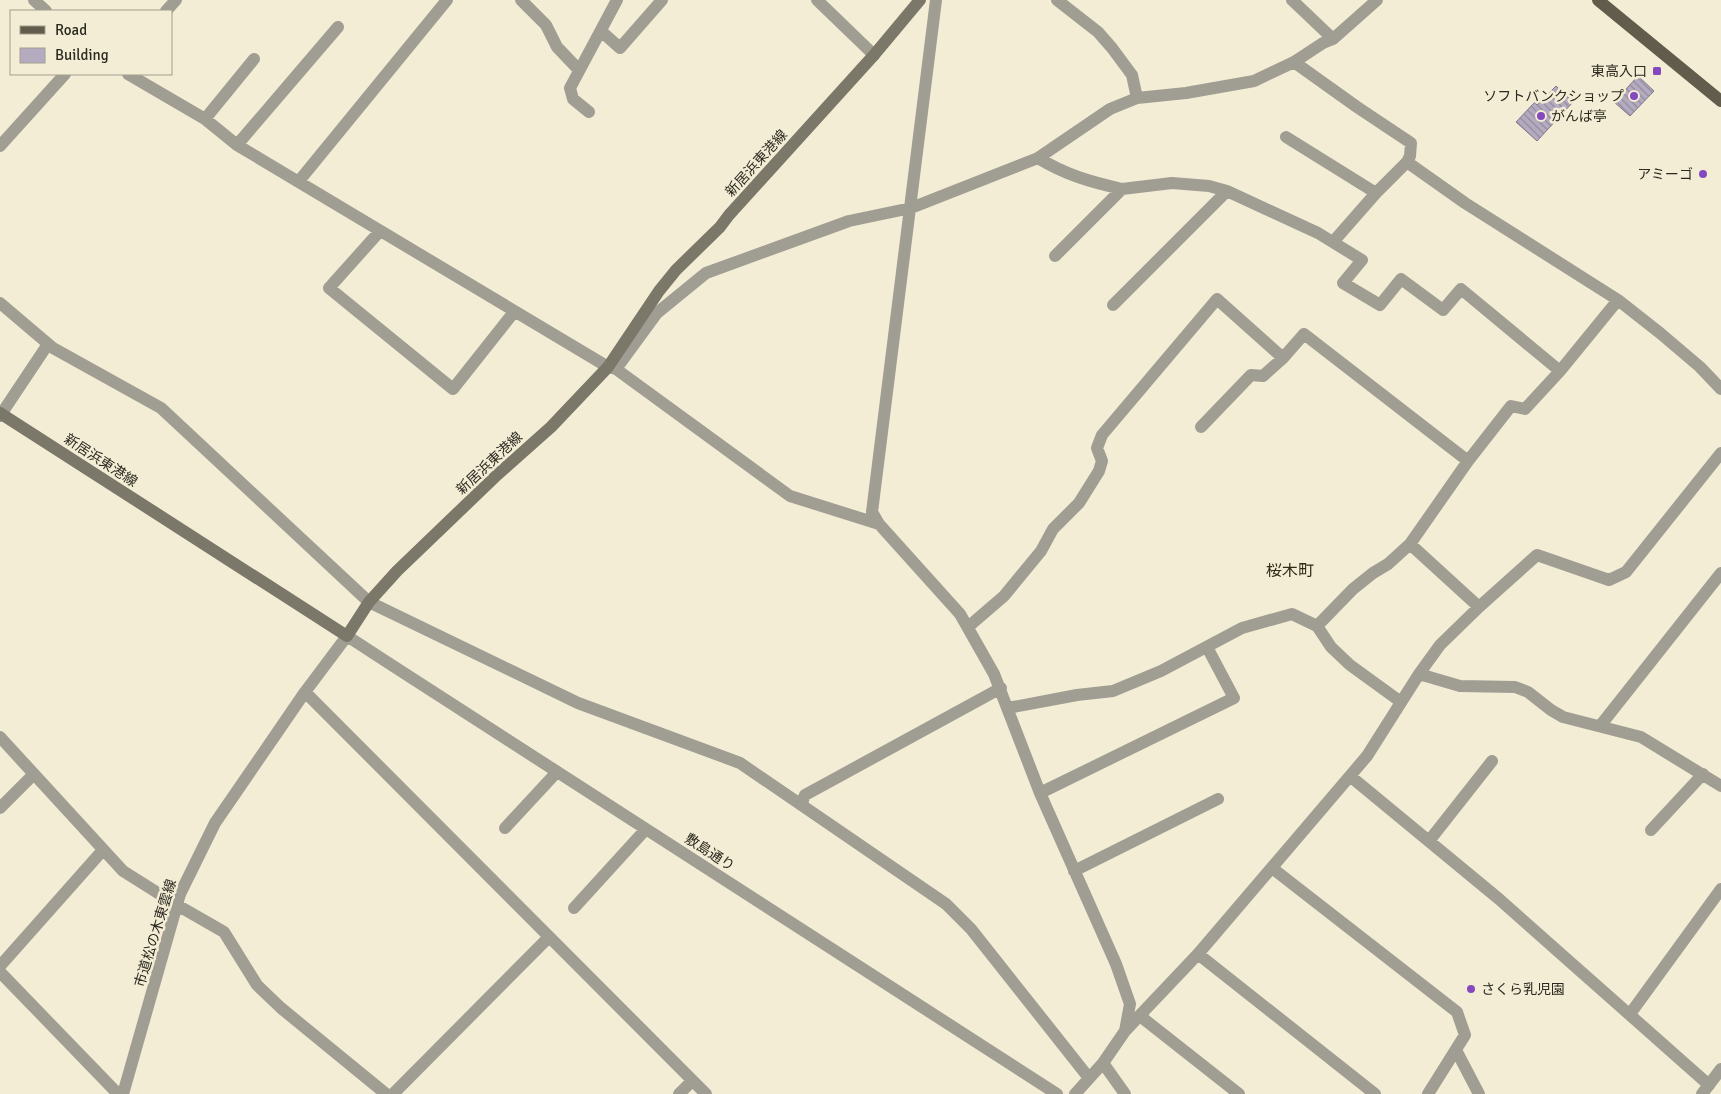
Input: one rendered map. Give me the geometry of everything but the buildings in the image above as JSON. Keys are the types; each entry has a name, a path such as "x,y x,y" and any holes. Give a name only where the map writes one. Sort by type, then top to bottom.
{"main road":[{"name":"新居浜東港線","path":"1,414 347,636 369,602 397,571 612,368 659,291 676,270 720,227 874,55 920,0"},
{"path":"1598,0 1721,101"}],"street":[{"path":"34,0 45,10"},
{"path":"167,10 176,0"},
{"path":"299,181 446,0"},
{"path":"521,0 546,25 557,47 579,70"},
{"path":"589,112 573,98 570,88 617,0"},
{"path":"601,31 620,48 662,0"},
{"path":"817,0 874,55"},
{"path":"936,0 872,512 879,524 954,607 968,627 1001,688 1040,793 1116,964 1130,1004 1125,1031"},
{"path":"1057,0 1098,32 1112,48 1132,75 1137,98"},
{"path":"1292,0 1333,39"},
{"path":"612,368 657,313 706,273 849,221 911,208 1038,158 1110,109 1137,98 1186,93 1254,81 1294,62 1323,43 1333,39 1377,0"},
{"path":"237,145 338,26"},
{"path":"205,119 254,59"},
{"path":"1294,62 1357,107 1411,142 1410,156 1407,162 1332,242"},
{"path":"0,146 64,75"},
{"path":"130,75 205,119 237,145 514,312 612,368 790,496 879,524"},
{"path":"1286,137 1376,193"},
{"path":"1038,158 1059,171 1091,182 1122,189 1172,184 1209,186 1227,191 1318,233 1362,260 1343,283 1380,304 1401,280 1443,310 1461,289 1560,371"},
{"path":"1407,162 1465,202 1618,300 1667,338 1721,389"},
{"path":"1055,256 1122,189"},
{"path":"1113,306 1227,191"},
{"path":"380,231 329,288 453,389 514,312"},
{"path":"968,627 1004,596 1042,552 1053,529 1079,503 1099,471 1102,461 1097,448 1102,435 1217,299 1283,358"},
{"path":"1317,626 1353,589 1388,564 1410,544 1468,461 1511,406 1525,409 1560,371 1618,300"},
{"path":"0,303 53,348 161,408 369,602 578,703 740,763 946,904 971,929 1089,1078"},
{"path":"1201,428 1250,375 1263,376 1283,358 1304,334 1468,461"},
{"path":"1,414 48,344"},
{"path":"1075,1094 1103,1063 1125,1031 1198,954 1367,756 1419,674 1440,645 1537,555 1609,580 1626,572 1721,453"},
{"path":"1410,544 1479,607"},
{"path":"1600,726 1721,573"},
{"path":"1008,708 1077,695 1113,691 1162,671 1242,628 1292,614 1317,626 1331,647 1350,665 1401,702"},
{"name":"市道松の木東雲線","path":"123,1094 180,894 216,823 305,692 347,636"},
{"name":"敷島通り","path":"347,636 556,773 1057,1094"},
{"path":"1040,793 1234,698 1207,647"},
{"path":"1419,674 1460,686 1515,687 1528,692 1563,717 1641,737 1721,786"},
{"path":"801,805 805,795 1001,688"},
{"path":"305,692 706,1094"},
{"path":"0,737 123,871 177,906 224,932 257,985 281,1008 386,1094"},
{"path":"1429,842 1492,761"},
{"path":"505,828 556,773"},
{"path":"0,808 34,774"},
{"path":"1651,830 1703,774"},
{"path":"1350,776 1499,899 1630,1014 1706,1090 1721,1069"},
{"path":"1074,871 1218,799"},
{"path":"574,908 646,829"},
{"path":"0,966 103,850"},
{"path":"1272,868 1457,1012 1465,1035 1428,1094"},
{"path":"1630,1014 1721,889"},
{"path":"393,1094 549,937"},
{"path":"1198,954 1375,1094"},
{"path":"0,972 118,1094"},
{"path":"1140,1016 1239,1094"},
{"path":"1456,1050 1480,1094"},
{"path":"1103,1063 1126,1094"},
{"path":"680,1094 692,1081"}],"place":[{"name":"東高入口","path":"1657,71"},
{"name":"ソフトバンクショップ","path":"1634,96"},
{"name":"がんば亭","path":"1541,116"},
{"name":"アミーゴ","path":"1703,174"},
{"name":"さくら乳児園","path":"1471,989"}],"district":[{"name":"桜木町","path":"1290,570"}]}
